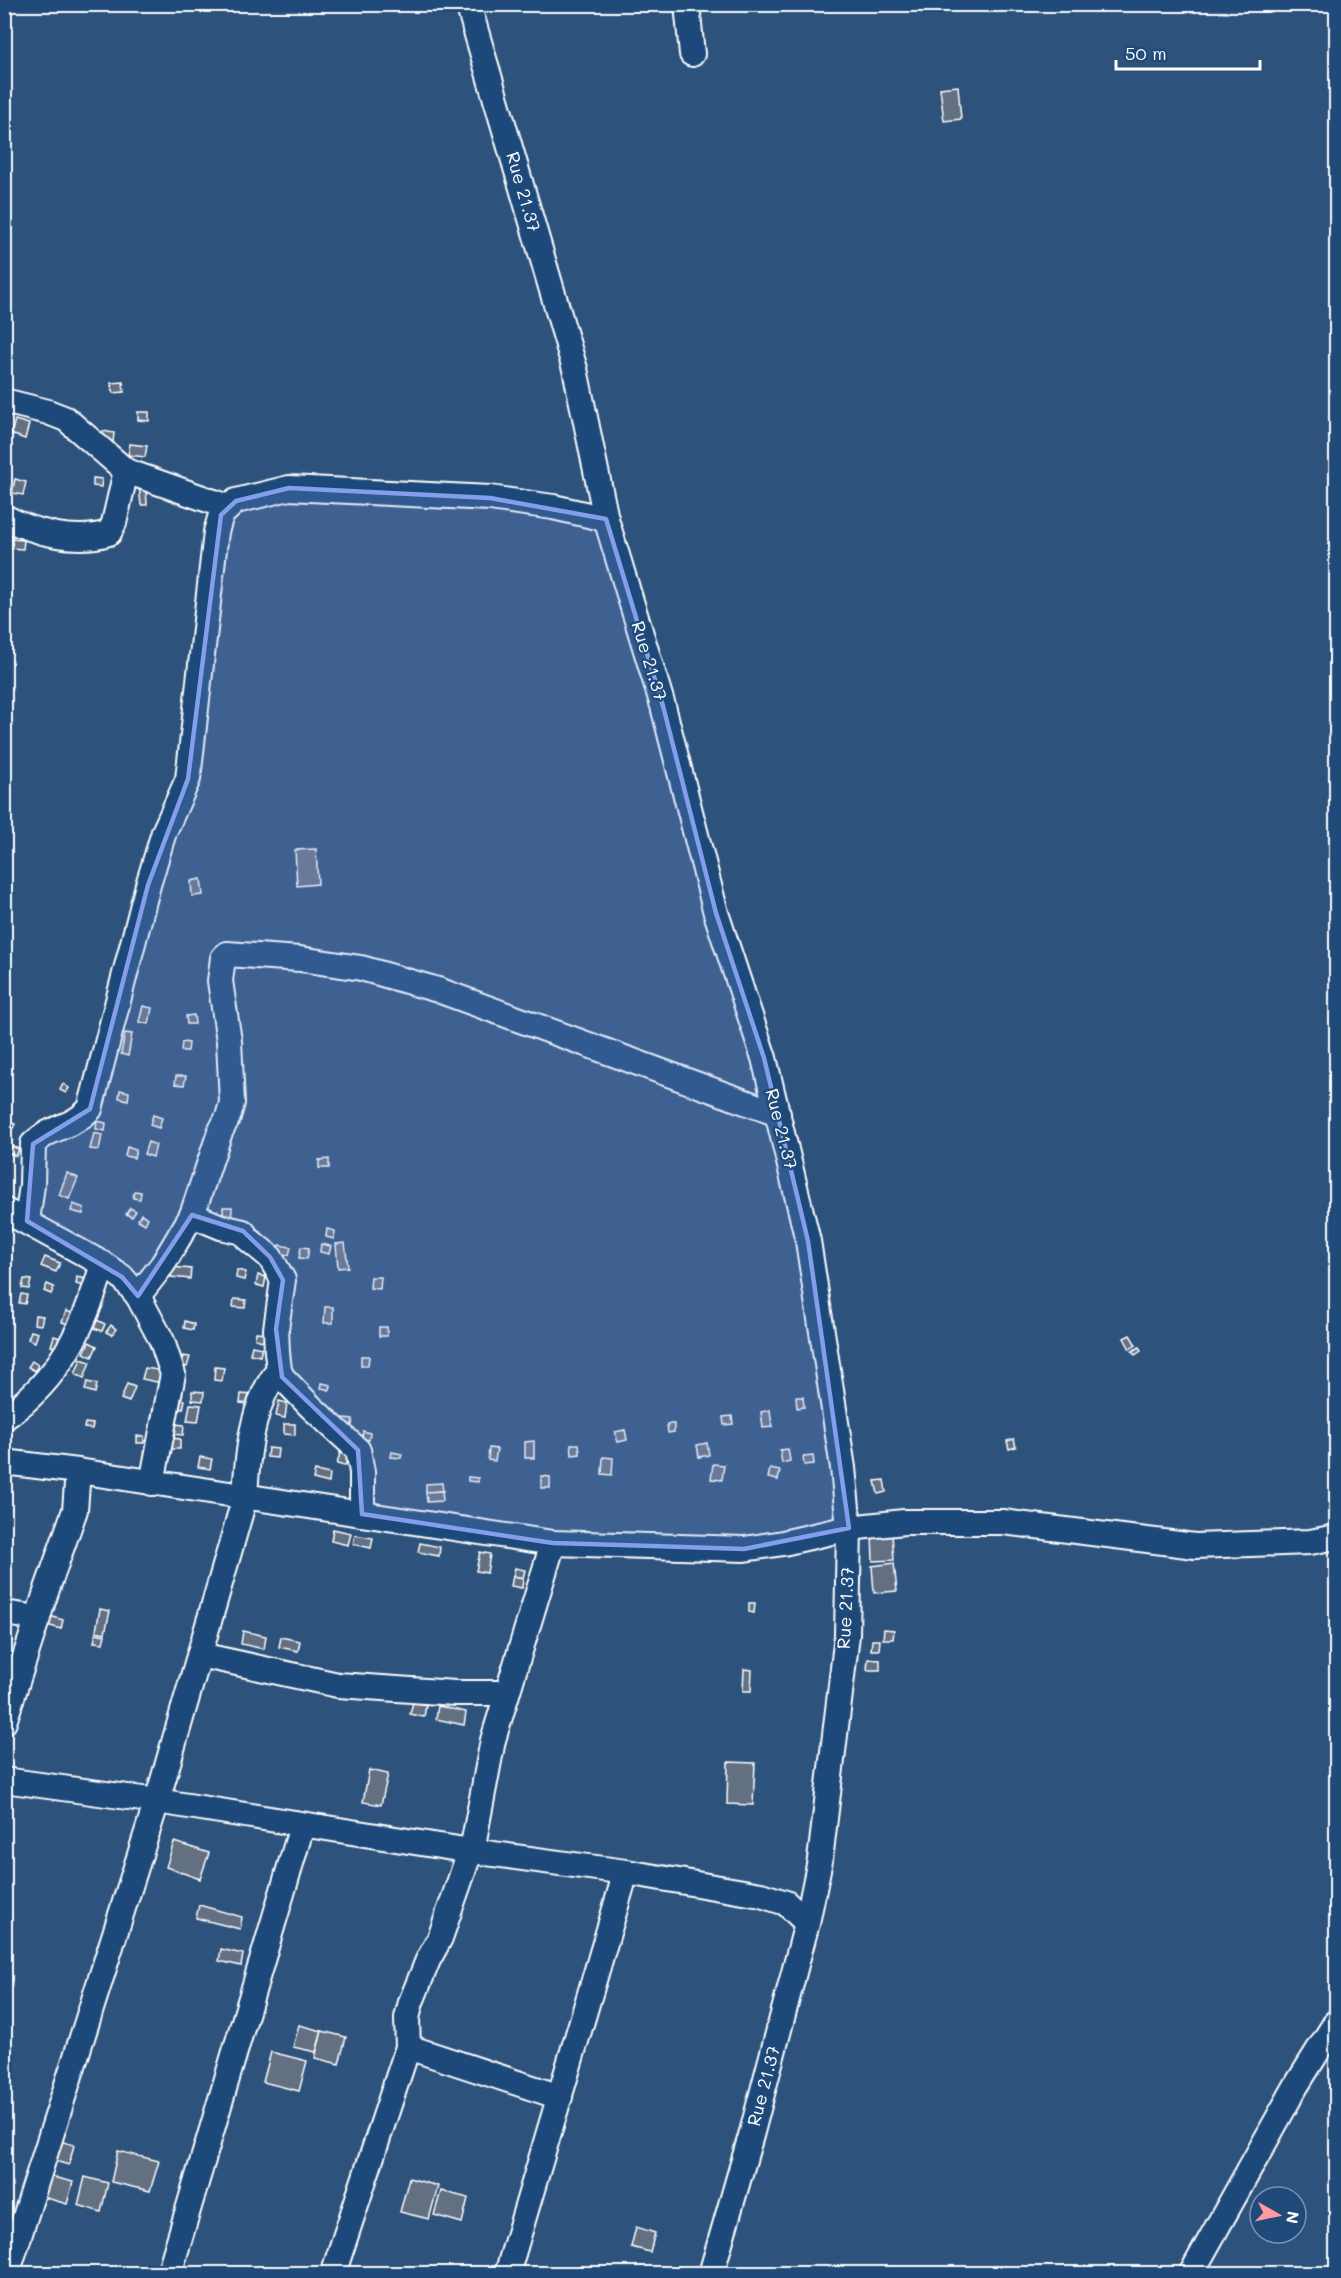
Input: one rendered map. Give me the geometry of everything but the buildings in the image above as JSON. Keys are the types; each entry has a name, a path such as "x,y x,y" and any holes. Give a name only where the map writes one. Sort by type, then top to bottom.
{"street":[{"name":"Rue 21.37","path":"468,4 575,369 606,519 663,706 717,913 764,1058 808,1241 839,1432 849,1528 847,1635 820,1860 807,1923 752,2132 711,2274"},
{"path":"687,4 692,54"},
{"path":"4,401 66,419 126,471 228,507"},
{"path":"4,517 48,534 98,537 109,533 114,523 126,471"},
{"path":"27,1221 32,1185 33,1144 53,1128 69,1125 90,1109 148,885 164,832 188,779 216,532 221,515 236,501 289,488 490,498 553,507 606,519"},
{"path":"138,1296 163,1264 192,1215 232,1103 229,1041 220,981 223,958 227,954 300,959 361,968 438,990 778,1114"},
{"path":"4,1210 103,1264 122,1277 138,1296 162,1341 173,1374 152,1483"},
{"path":"192,1215 221,1227 243,1232 270,1257 283,1280 276,1329 279,1370 292,1389 358,1450 362,1472 362,1514"},
{"path":"4,1418 26,1402 70,1349 95,1291 103,1264"},
{"path":"7,2274 157,1801 200,1655 245,1497 247,1458 254,1427 270,1380 279,1370"},
{"path":"4,1462 78,1471 553,1543 744,1549 849,1528 904,1522 1003,1522 1196,1546 1310,1542 1336,1537"},
{"path":"4,1722 75,1510 78,1471"},
{"path":"333,2274 408,2047 407,2018 411,2002 428,1960 440,1938 450,1903 471,1851 493,1740 553,1543"},
{"path":"4,1614 38,1618"},
{"path":"200,1655 338,1685 455,1693 507,1693"},
{"path":"4,1780 157,1801 302,1826 471,1851 626,1872 760,1895 786,1903 807,1923"},
{"path":"169,2274 302,1826"},
{"path":"507,2274 626,1872"},
{"path":"1191,2274 1296,2086 1336,2022"},
{"path":"408,2047 560,2097"}],"highlighted area":[{"path":"289,488 490,498 606,519 663,706 716,913 764,1058 808,1241 849,1528 744,1549 553,1543 362,1514 358,1450 282,1377 276,1329 283,1280 270,1257 243,1231 192,1215 138,1296 122,1277 27,1221 33,1144 90,1109 148,885 188,779 221,515 236,501"}]}
